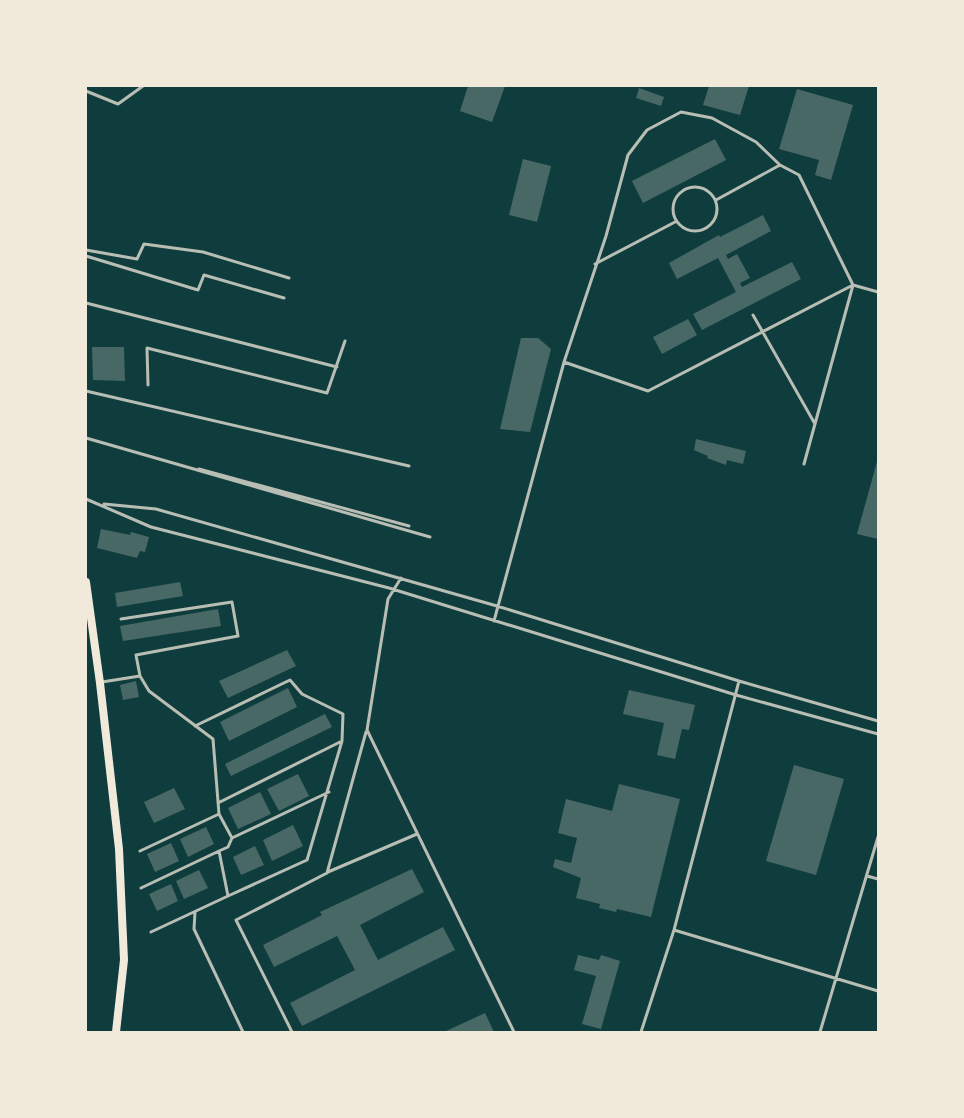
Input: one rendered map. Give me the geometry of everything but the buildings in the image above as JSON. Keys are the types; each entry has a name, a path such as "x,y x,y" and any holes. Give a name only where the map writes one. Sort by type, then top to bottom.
{"main road":[{"path":"86,582 119,849 124,960 116,1032"}],"lane":[{"path":"86,91 118,104 143,86"},
{"path":"494,621 564,362 606,236 628,154 647,130 681,112 711,118 756,142 780,165 799,175 853,285 804,464"},
{"path":"716,200 780,165"},
{"path":"695,186 708,190 716,200 718,213 712,225 701,231 688,231 675,222 672,212 674,199 682,190 695,186"},
{"path":"595,264 675,222"},
{"path":"86,250 137,259 144,244 202,252 289,278"},
{"path":"86,256 198,290 204,275 284,298"},
{"path":"564,362 648,391 853,285 879,292"},
{"path":"86,303 337,367"},
{"path":"753,315 815,424"},
{"path":"148,385 147,348 327,393 345,341"},
{"path":"86,391 409,466"},
{"path":"86,438 409,526"},
{"path":"86,438 430,537"},
{"path":"86,499 151,527 388,588 735,695 879,734"},
{"path":"100,504 156,509 497,606 739,681 879,721"},
{"path":"327,873 367,730 388,599 402,579"},
{"path":"121,619 231,602 238,636 136,655 140,676 149,691 213,739 219,814 232,838"},
{"path":"100,683 140,676"},
{"path":"151,932 307,860 329,792 342,741 343,714 302,694 290,680 195,726"},
{"path":"641,1032 674,930 739,681"},
{"path":"367,730 514,1032"},
{"path":"218,803 342,741"},
{"path":"141,888 228,847 232,838 329,792"},
{"path":"140,851 219,814"},
{"path":"292,1032 236,920 327,873 417,834"},
{"path":"820,1032 879,837"},
{"path":"219,851 228,896"},
{"path":"867,876 879,879"},
{"path":"195,912 194,929 243,1032"},
{"path":"674,930 836,981 879,991"}]}
